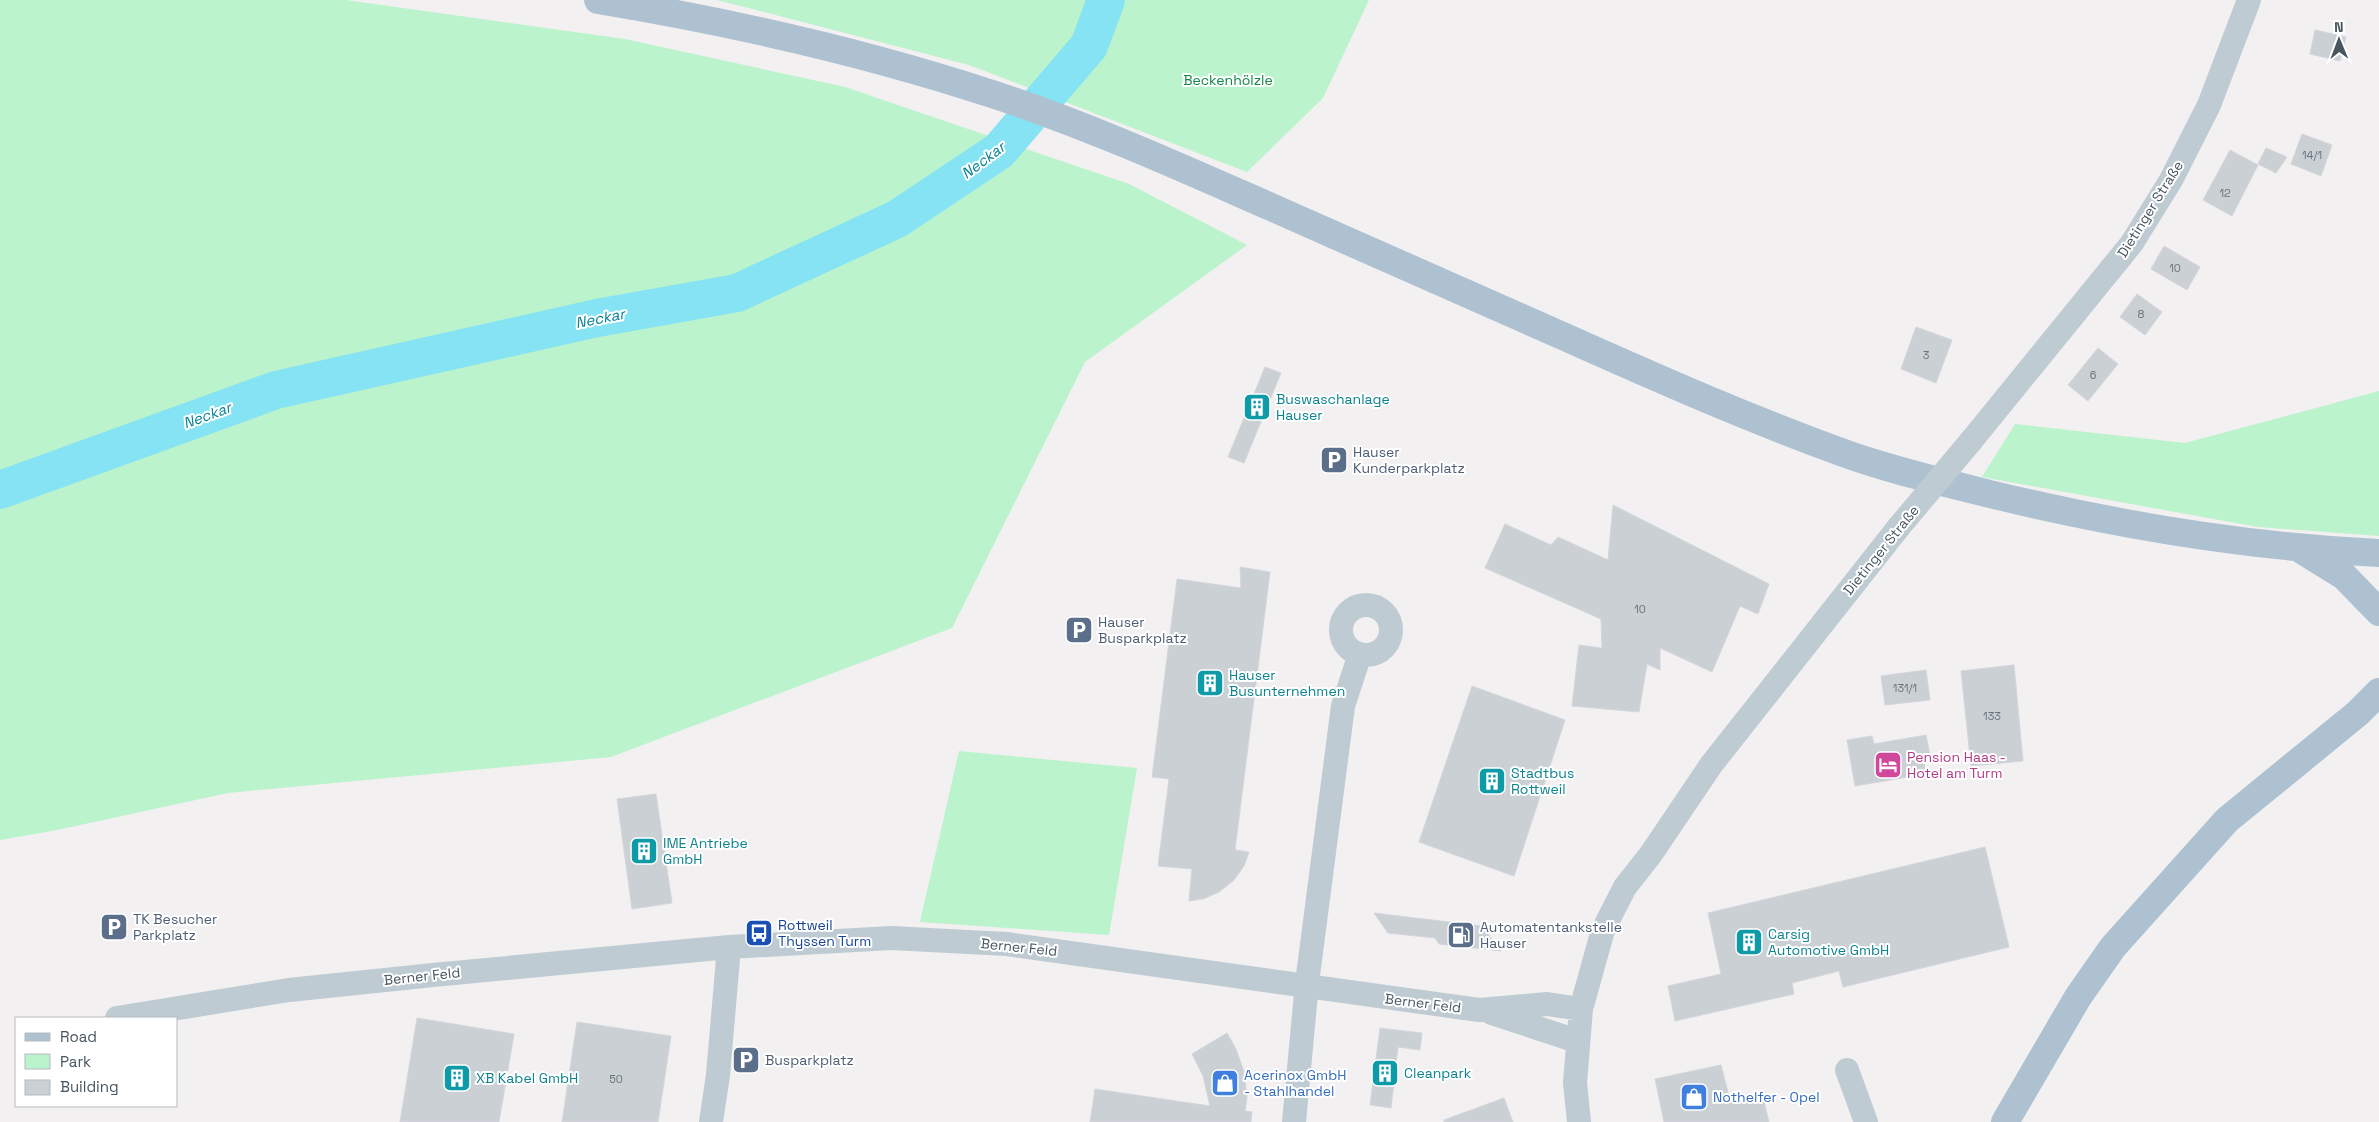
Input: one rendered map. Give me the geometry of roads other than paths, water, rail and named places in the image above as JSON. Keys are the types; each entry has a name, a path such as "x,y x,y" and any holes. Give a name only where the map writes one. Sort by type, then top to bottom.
{"main road":[{"path":"598,0 743,28 902,66 994,94 1072,123 1221,185 1732,410 1857,457 1971,489 2136,526 2301,549 2379,553"},
{"path":"2301,549 2344,576 2379,612"},
{"path":"2005,1122 2078,997 2113,947 2227,820 2358,713 2379,692"}],"street":[{"name":"Dietinger Straße","path":"1579,1122 1575,1083 1581,1009 1602,930 1625,887 1651,854 1712,765 1898,528 1971,441 2137,235 2171,180 2209,105 2249,0"},
{"path":"1294,1122 1307,988 1343,706 1360,654"},
{"name":"Berner Feld","path":"123,1017 289,990 729,947 891,938 1007,944 1196,969 1307,988 1480,1010 1577,1040"},
{"path":"711,1122 718,1075 729,947"},
{"name":"Berner Feld","path":"1480,1010 1547,1004 1581,1009"},
{"path":"1846,1070 1866,1122"}],"waterway":[{"name":"Neckar","path":"0,490 276,390 597,318 737,293 897,219 999,151 1089,46 1106,0"}],"place":[{"name":"Buswaschanlage Hauser","path":"1257,407"},
{"name":"Hauser Kunderparkplatz","path":"1334,460"},
{"name":"Hauser Busparkplatz","path":"1079,630"},
{"name":"Hauser Busunternehmen","path":"1210,683"},
{"name":"Pension Haas - Hotel am Turm","path":"1888,765"},
{"name":"Stadtbus Rottweil","path":"1492,781"},
{"name":"IME Antriebe GmbH","path":"644,851"},
{"name":"TK Besucher Parkplatz","path":"114,927"},
{"name":"Rottweil Thyssen Turm","path":"759,933"},
{"name":"Automatentankstelle Hauser","path":"1461,935"},
{"name":"Carsig Automotive GmbH","path":"1749,942"},
{"name":"Busparkplatz","path":"746,1060"},
{"name":"Cleanpark","path":"1385,1073"},
{"name":"XB Kabel GmbH","path":"457,1078"},
{"name":"Acerinox GmbH - Stahlhandel","path":"1225,1083"},
{"name":"Nothelfer - Opel","path":"1694,1097"}],"park label":[{"name":"Beckenhölzle","path":"1228,80"}]}
